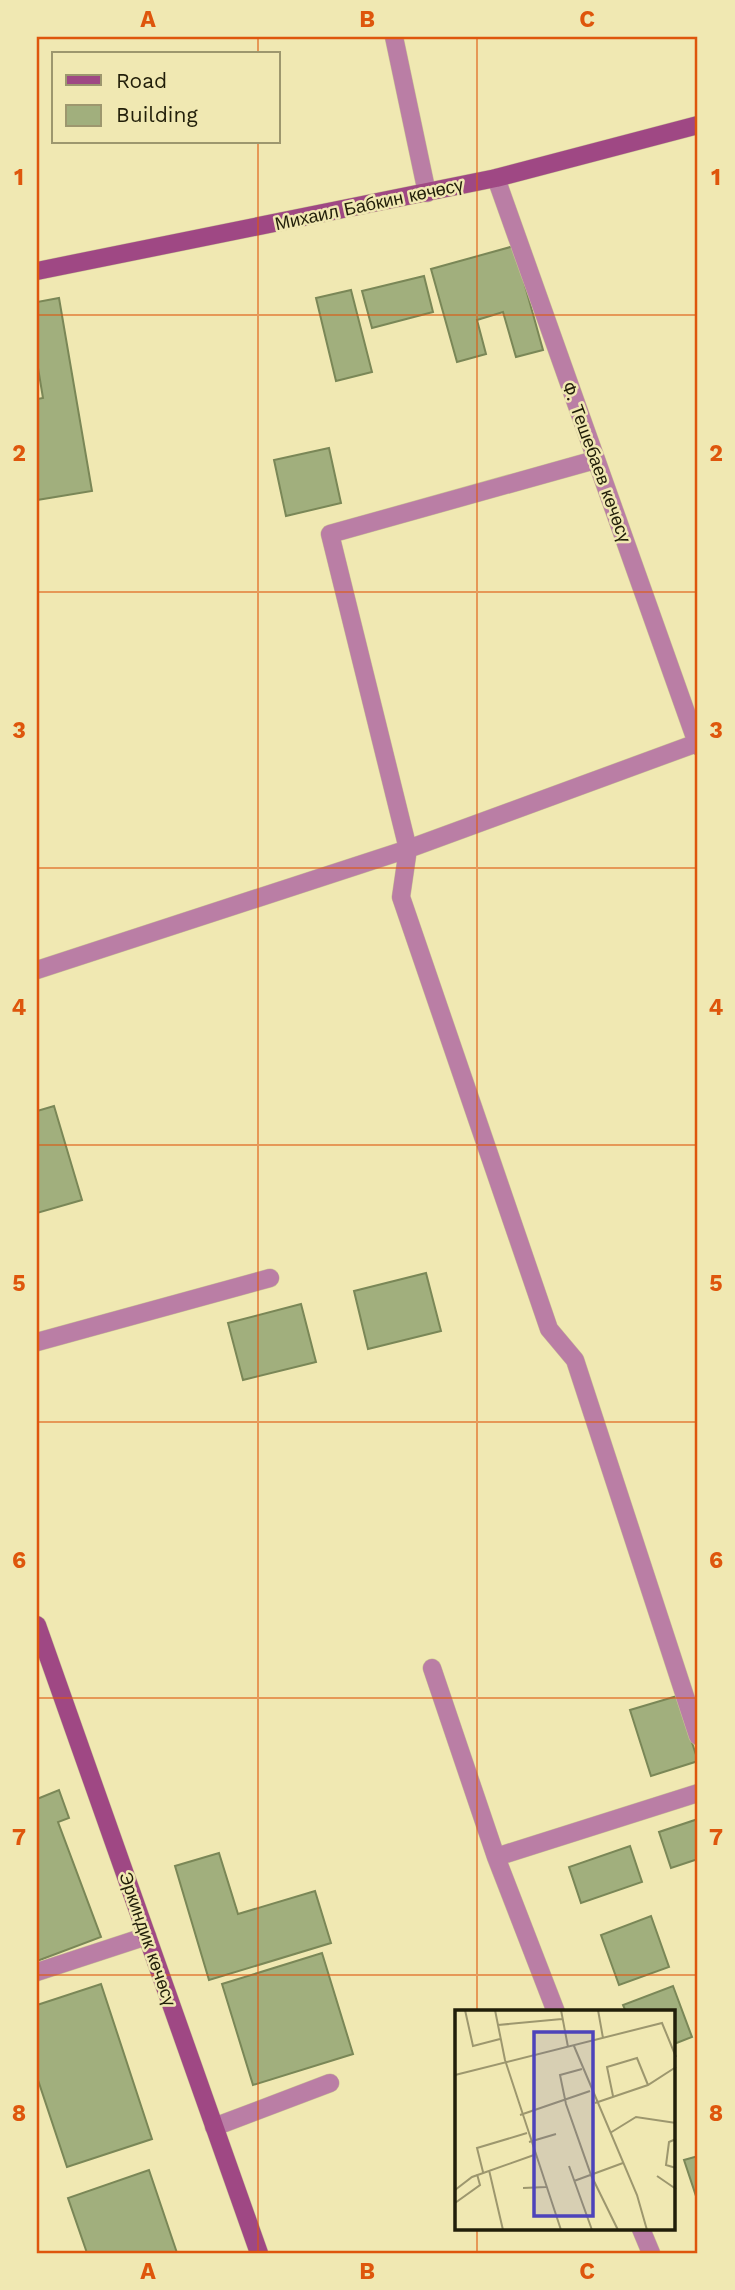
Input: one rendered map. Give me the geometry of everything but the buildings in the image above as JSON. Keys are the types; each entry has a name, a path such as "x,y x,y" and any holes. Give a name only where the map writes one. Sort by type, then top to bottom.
{"main road":[{"name":"Михаил Бабкин көчөсү","path":"37,271 496,178 698,125"},
{"name":"Эркиндик көчөсү","path":"37,1625 259,2253"}],"street":[{"path":"394,37 427,193"},
{"name":"Ф. Тешебаев көчөсү","path":"496,178 698,745"},
{"path":"596,460 330,534 408,849 401,897 549,1329 575,1360 698,1736"},
{"path":"37,970 408,849 698,745"},
{"path":"37,1342 270,1278"},
{"path":"432,1668 496,1857 555,2010"},
{"path":"496,1857 698,1793"},
{"path":"37,1972 147,1936"},
{"path":"214,2127 330,2082"},
{"path":"641,2230 651,2253"}]}
